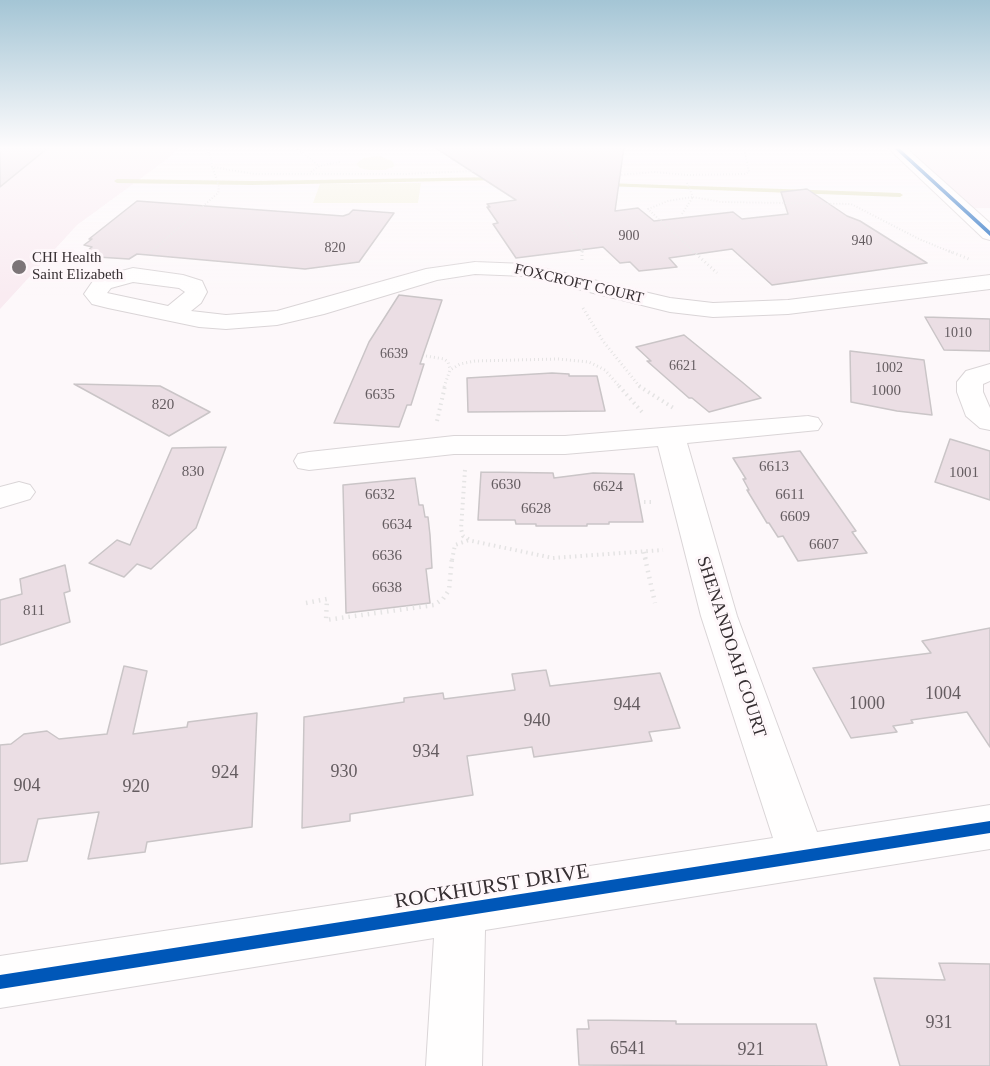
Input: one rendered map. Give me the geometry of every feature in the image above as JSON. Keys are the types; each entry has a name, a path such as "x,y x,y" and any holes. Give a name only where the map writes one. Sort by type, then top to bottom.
{"street":[{"path":"949,197 990,234"},
{"name":"FOXCROFT COURT","path":"173,314 226,322 277,318 329,306 434,274 475,268 578,273 670,304 693,309 735,311 861,299 990,282"},
{"path":"990,372 975,377 970,382 970,392 976,410 990,422"},
{"path":"309,461 478,444 565,445 672,427 808,424"},
{"name":"SHENANDOAH COURT","path":"672,427 716,605 802,856"},
{"name":"ROCKHURST DRIVE","path":"0,982 990,827"},
{"path":"454,1066 461,910"}],"path":[{"path":"150,254 215,197"},
{"path":"682,214 693,197"},
{"path":"717,273 648,209 668,201 693,197 733,203 851,204 927,243 975,261"},
{"path":"450,370 460,364 475,362 581,360 605,370 672,427 694,421 641,388 603,342 574,292 583,253 573,231 555,202"},
{"path":"426,356 444,358 450,370 438,410 436,447"},
{"path":"466,463 461,529 463,536 470,540 530,555 553,558 663,550"},
{"path":"306,603 327,599 326,620 434,605 449,590 455,545 470,540"},
{"path":"644,552 655,603"}],"shaded area":[{"path":"0,197 116,197 77,225 0,309"},
{"path":"315,197 419,197 418,203 313,203"},
{"path":"950,197 990,197 990,208 962,208"}],"building":[{"path":"511,197 617,197 615,211 638,208 654,221 733,212 742,219 788,214 783,197 818,197 927,263 772,285 732,249 669,258 677,267 639,271 630,262 620,263 603,247 516,258 493,224 498,223 487,204 516,200"},
{"path":"137,201 343,216 353,210 394,213 359,262 305,269 137,254 129,259 81,256 92,247 84,245 92,239 89,239"},
{"path":"399,295 442,300 420,364 424,364 411,405 407,405 399,427 334,423 369,342"},
{"path":"925,317 990,319 990,351 944,350"},
{"path":"684,335 761,398 709,412 689,398 647,361 651,361 636,347"},
{"path":"850,351 924,360 932,415 851,402"},
{"path":"569,374 569,376 597,376 605,411 468,412 467,378"},
{"path":"74,384 160,386 210,412 169,436"},
{"path":"950,439 990,451 990,500 935,482"},
{"path":"226,447 196,528 151,569 137,564 124,577 89,563 117,540 130,545 172,448"},
{"path":"800,451 856,531 852,532 867,553 798,561 783,536 778,537 767,523 747,490 749,490 743,479 746,479 733,458"},
{"path":"481,472 553,473 554,478 593,473 634,474 643,522 609,522 609,524 587,524 587,526 536,526 536,524 516,524 515,520 478,520"},
{"path":"415,478 419,505 423,505 425,517 428,517 432,568 426,569 430,603 346,613 343,485"},
{"path":"65,565 70,591 64,593 70,622 0,645 0,600 22,594 20,579"},
{"path":"990,628 990,747 967,712 911,720 913,723 893,726 897,732 851,738 813,668 931,653 922,641"},
{"path":"124,666 147,671 133,734 187,727 188,722 257,713 252,827 147,842 145,852 88,859 99,812 38,819 27,861 0,864 0,745 11,744 24,734 47,731 59,739 107,734"},
{"path":"546,670 550,686 660,673 680,728 649,732 652,741 534,757 532,747 467,756 473,795 350,814 350,821 302,828 304,717 404,702 404,698 443,693 444,699 515,690 512,674"},
{"path":"939,963 990,964 990,1066 900,1066 874,978 945,980"},
{"path":"588,1020 676,1021 676,1024 816,1024 827,1066 579,1065 577,1029 589,1029"}],"cycle path":[{"path":"949,197 990,234"},
{"path":"0,982 990,827"}],"place":[{"name":"CHI Health Saint Elizabeth","path":"19,267"}]}
